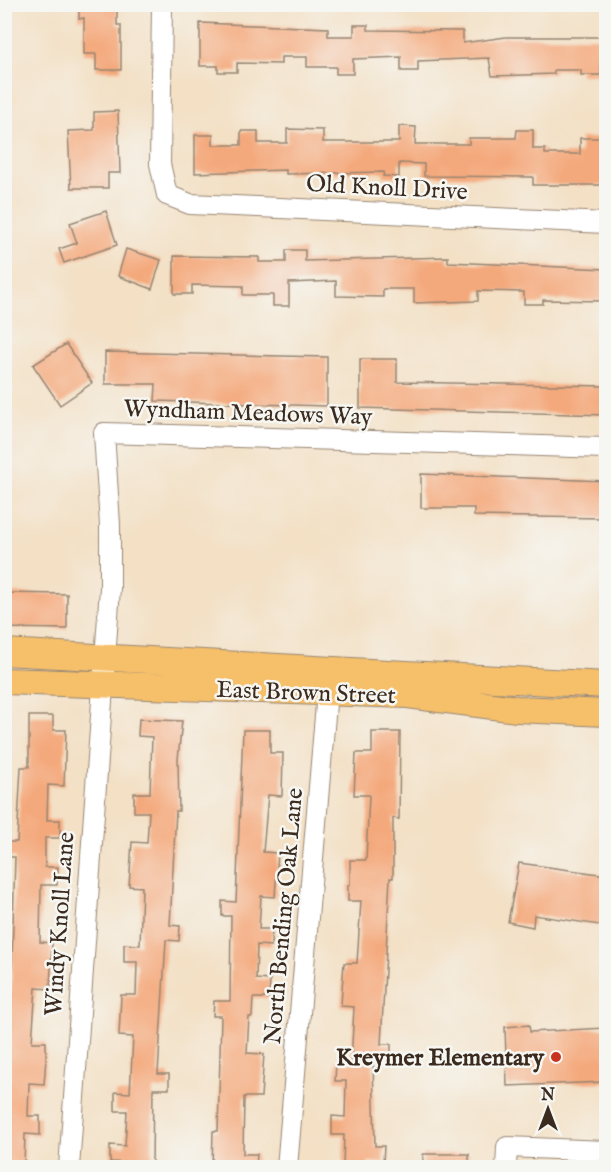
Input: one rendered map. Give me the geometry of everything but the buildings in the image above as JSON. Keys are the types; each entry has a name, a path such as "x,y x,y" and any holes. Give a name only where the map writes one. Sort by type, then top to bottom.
{"main road":[{"name":"East Brown Street","path":"4,652 104,657 328,681 408,695 517,709 606,713"},
{"name":"East Brown Street","path":"4,681 101,684 328,681 606,685"}],"street":[{"name":"Old Knoll Drive","path":"162,4 160,164 167,195 190,204 606,223"},
{"name":"Wyndham Meadows Way","path":"101,684 110,588 110,525 104,433 606,448"},
{"name":"North Bending Oak Lane","path":"287,1167 328,681"},
{"name":"Windy Knoll Lane","path":"69,1167 101,684"},
{"path":"506,1167 507,1147 606,1151"}],"place":[{"name":"Kreymer Elementary","path":"556,1057"}]}
